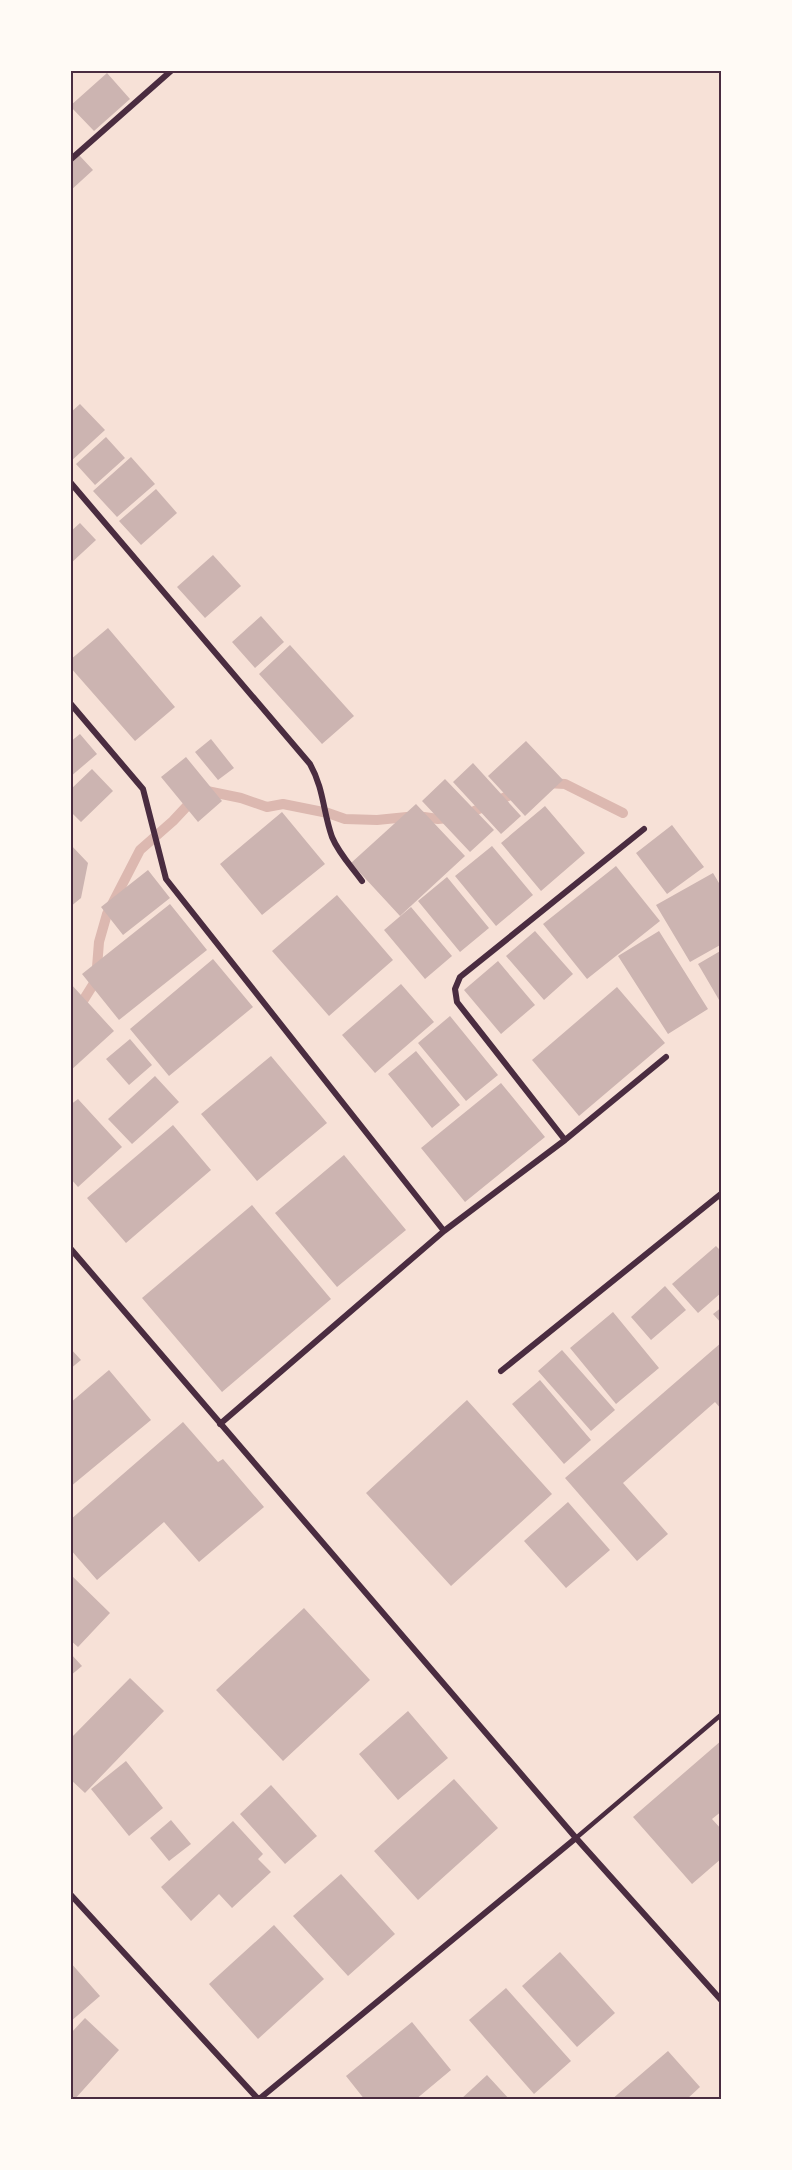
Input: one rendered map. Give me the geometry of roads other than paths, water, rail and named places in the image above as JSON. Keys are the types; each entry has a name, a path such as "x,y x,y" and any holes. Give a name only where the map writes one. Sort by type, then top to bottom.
{"street":[{"path":"70,160 172,70"},
{"path":"70,482 310,764 319,780 332,837 362,881"},
{"path":"70,703 143,789 166,879 444,1231"},
{"path":"566,1140 458,1002 455,988 460,977 644,829"},
{"path":"220,1424 444,1231 566,1140 666,1057"},
{"path":"501,1371 722,1193"},
{"path":"70,1248 576,1838 722,2001"},
{"path":"70,1894 259,2100 576,1838"}],"lane":[{"path":"576,1838 722,1714"}],"waterway":[{"path":"546,783 565,784 623,813"},
{"path":"75,1009 81,1004 96,980 99,942 107,914 140,850 173,821 202,790 241,798 267,807 283,804 328,813 345,819 377,820 417,816 438,819 461,817 519,791"}]}
